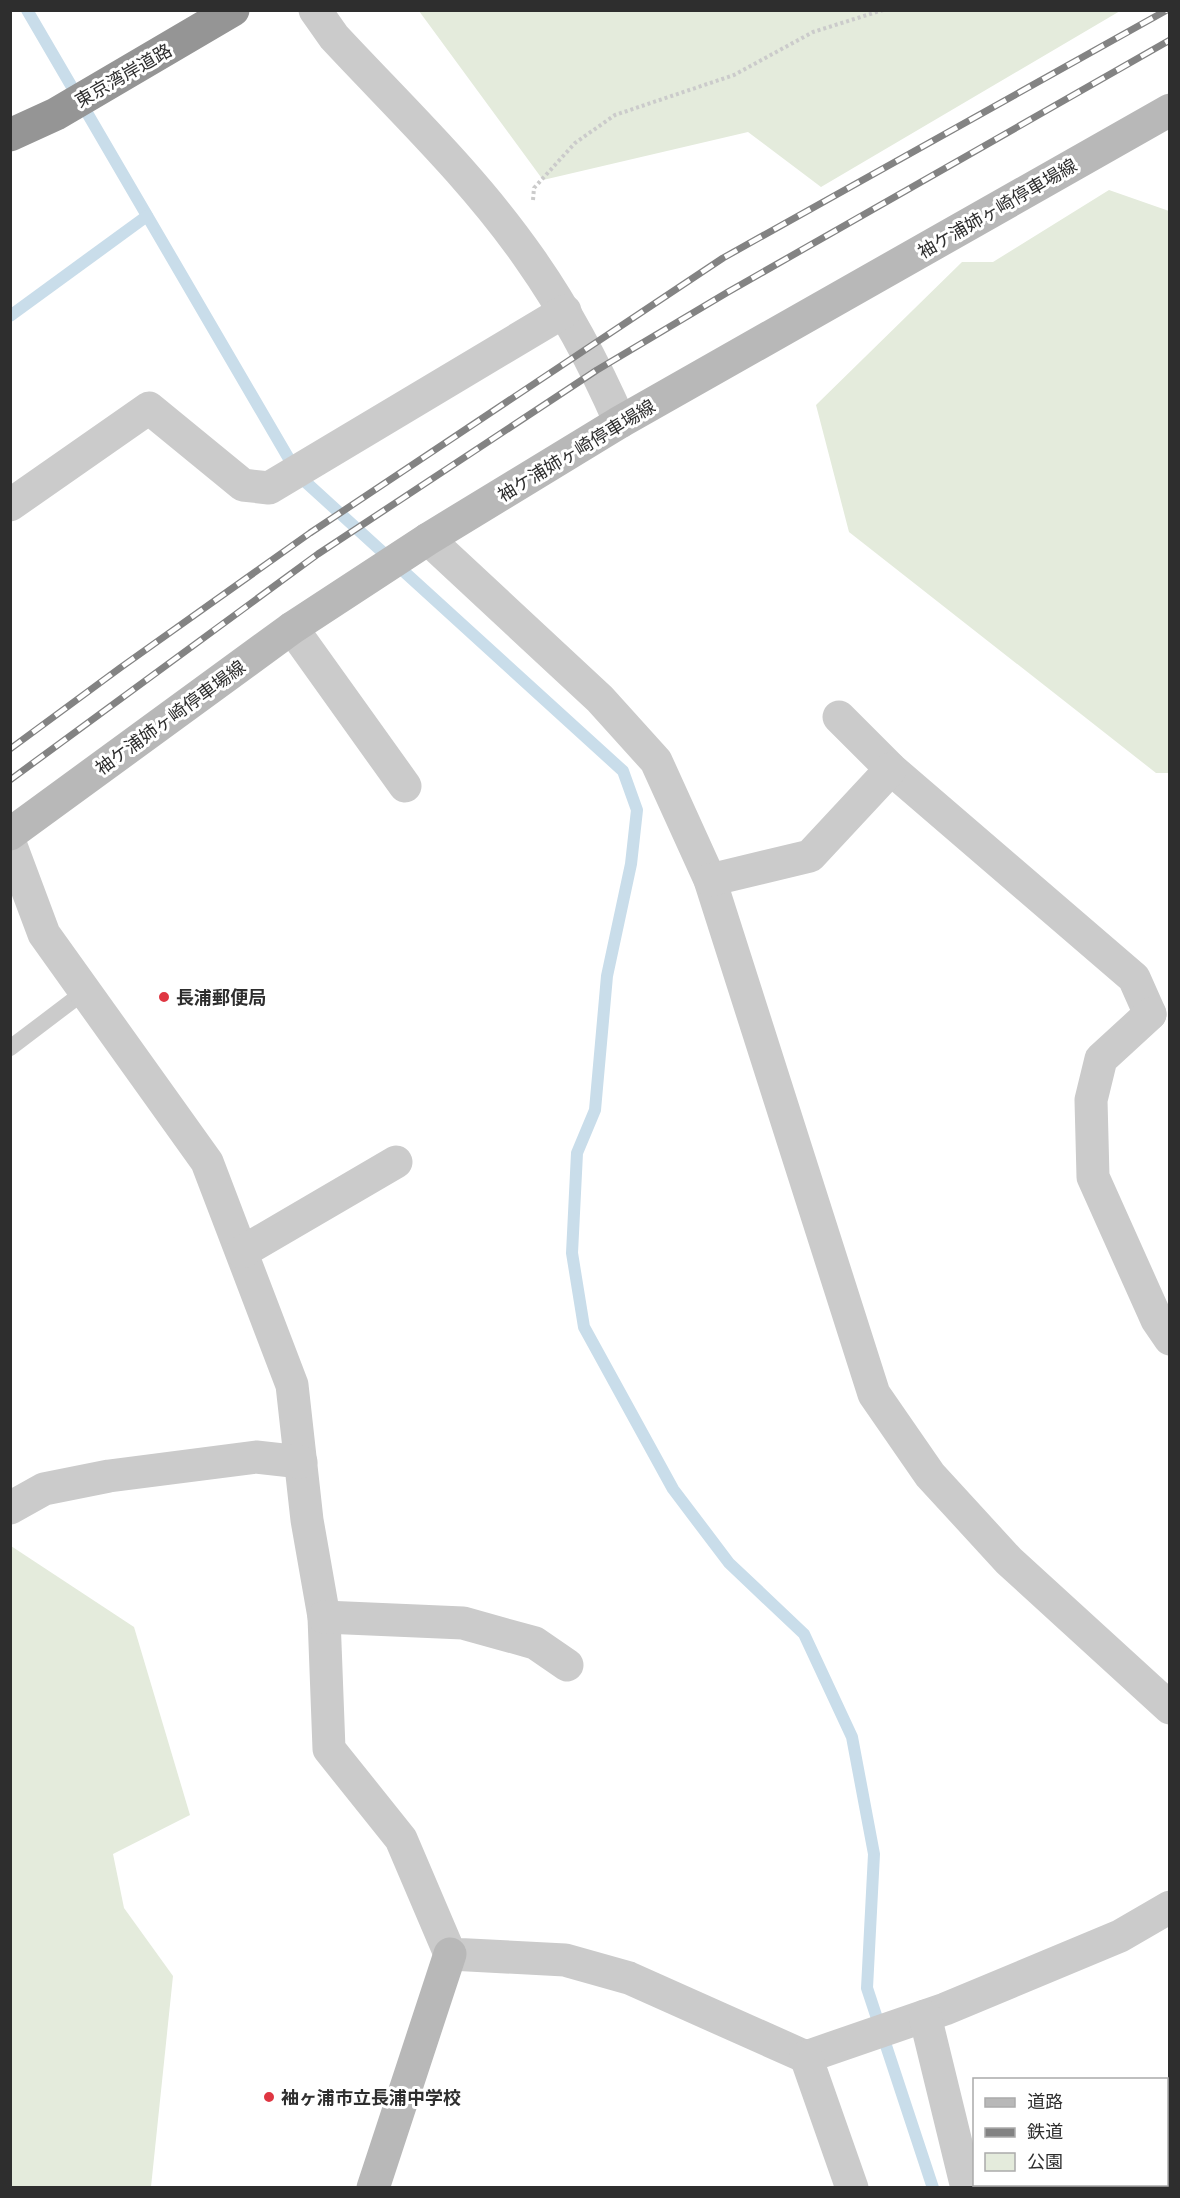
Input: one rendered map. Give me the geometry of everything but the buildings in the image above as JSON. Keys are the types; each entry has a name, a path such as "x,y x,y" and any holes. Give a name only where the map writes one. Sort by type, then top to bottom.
{"highway":[{"name":"東京湾岸道路","path":"10,135 56,114 233,10"}],"main road":[{"name":"袖ケ浦姉ヶ崎停車場線","path":"10,834 292,628 428,538 620,422 1170,110"},
{"path":"373,2187 450,1954"}],"street":[{"path":"315,10 334,38 472,185 529,257 565,311 597,370 620,422"},
{"path":"10,505 149,408 243,485 270,489 565,311"},
{"path":"428,538 600,699 656,761 710,880 874,1394 930,1475 1009,1561 1170,1708"},
{"path":"292,628 405,786"},
{"path":"839,717 891,769 1134,978 1160,1016 1101,1059 1091,1100 1093,1177 1157,1320 1170,1339"},
{"path":"710,880 810,856 891,769"},
{"path":"10,843 44,934 207,1162 292,1385 307,1520 324,1617 329,1749 401,1839 450,1954 565,1960 629,1978 806,2056 945,2009 1120,1936 1170,1907"},
{"path":"242,1252 396,1162"},
{"path":"10,1508 44,1489 109,1476 256,1457 301,1462"},
{"path":"324,1617 462,1623 535,1643 567,1665"},
{"path":"925,2016 967,2187"},
{"path":"806,2056 852,2187"}],"lane":[{"path":"10,1048 84,992"}],"path":[{"path":"529,257 534,188 575,143 615,115 734,75 813,32 883,10"}],"green space":[{"path":"419,11 1120,11 821,187 748,132 543,180"},
{"path":"1109,190 1169,211 1169,773 1156,773 849,532 816,405 962,262 993,262"},
{"path":"11,1546 134,1627 190,1815 113,1854 124,1908 173,1976 151,2187 11,2187"}],"waterway":[{"path":"27,10 299,476 623,771 637,810 631,864 607,976 595,1110 577,1153 572,1253 584,1327 673,1489 729,1563 804,1634 852,1737 874,1854 867,1988 933,2188"},
{"path":"10,316 147,216"}],"railway":[{"path":"10,749 310,533 723,258 1167,10"},
{"path":"10,780 318,554 597,370 728,292 1170,40"}],"place":[{"name":"長浦郵便局","path":"164,997"},
{"name":"袖ヶ浦市立長浦中学校","path":"269,2097"}]}
